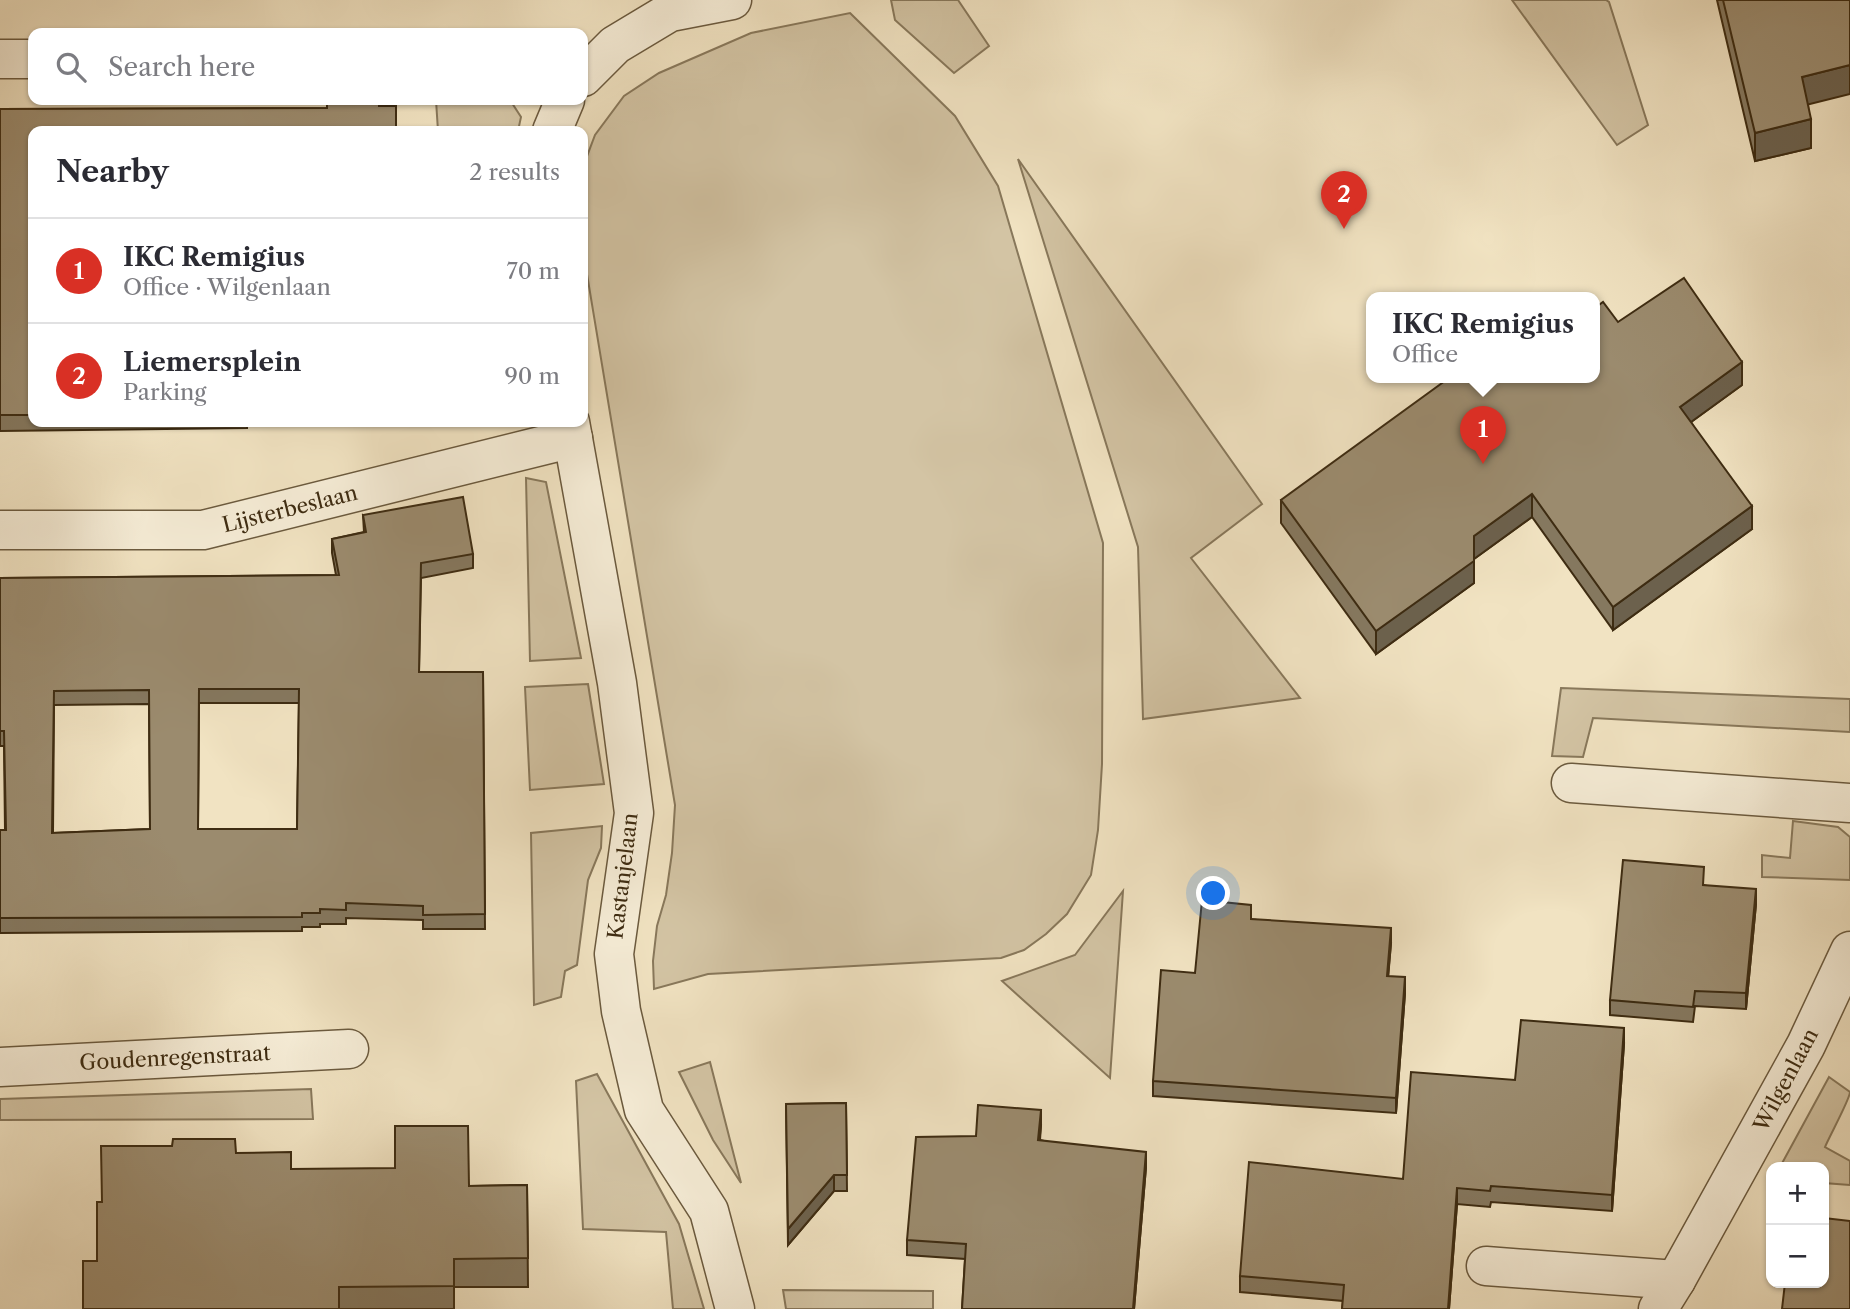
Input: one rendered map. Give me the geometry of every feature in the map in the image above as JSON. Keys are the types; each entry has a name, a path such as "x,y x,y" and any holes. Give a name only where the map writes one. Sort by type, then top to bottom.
{"street":[{"path":"588,71 615,45 670,12 732,0"},
{"path":"0,59 28,59"},
{"path":"554,126 563,105"},
{"name":"Lijsterbeslaan","path":"0,530 203,530 572,430"},
{"name":"Kastanjelaan","path":"572,430 617,683 634,813 614,954 621,1011 644,1110 709,1210 735,1309"},
{"path":"1571,783 1850,803"},
{"name":"Wilgenlaan","path":"1486,1266 1667,1295 1806,1045 1850,951"},
{"name":"Goudenregenstraat","path":"0,1067 349,1049"}],"shaded area":[{"path":"891,0 958,0 989,46 954,73 895,20"},
{"path":"1512,0 1609,2 1648,125 1617,145"},
{"path":"850,13 955,116 998,186 1103,543 1102,764 1098,830 1091,875 1067,914 1024,950 1001,958 708,974 654,989 653,961 657,926 666,895 672,853 675,805 588,280 588,154 595,135 624,96 659,73 751,33"},
{"path":"436,105 513,105 521,117 519,126 438,126"},
{"path":"1018,159 1262,504 1191,558 1300,698 1143,719 1138,547"},
{"path":"526,478 546,482 581,658 530,661"},
{"path":"588,684 604,784 530,790 525,687"},
{"path":"1561,688 1850,699 1850,732 1593,718 1583,757 1552,756"},
{"path":"1793,821 1838,827 1850,837 1850,880 1762,877 1762,855 1790,858"},
{"path":"602,826 601,848 588,880 577,965 565,971 561,997 534,1005 531,833"},
{"path":"1123,891 1110,1078 1002,981 1075,955"},
{"path":"710,1062 741,1183 713,1140 679,1072"},
{"path":"597,1074 679,1224 704,1309 673,1309 666,1232 583,1229 576,1081"},
{"path":"1829,1077 1850,1092 1825,1147 1850,1161 1850,1185 1829,1183 1829,1162 1783,1162"},
{"path":"311,1089 313,1119 0,1120 0,1099"},
{"path":"783,1290 933,1291 933,1309 786,1309"}],"building":[{"path":"1723,0 1850,0 1850,65 1802,77 1811,119 1755,133"},
{"path":"327,105 396,106 396,126 28,126 28,415 0,415 0,109 327,108"},
{"path":"1684,278 1742,362 1680,407 1752,506 1613,607 1532,494 1474,536 1474,561 1376,631 1281,500 1442,383 1600,383 1600,304 1603,302 1618,322"},
{"path":"463,497 473,554 421,563 419,672 483,672 485,914 423,915 423,906 346,903 346,910 320,909 320,913 302,913 302,917 0,918 0,830 6,830 4,731 0,731 0,578 339,575 332,539 366,532 363,515","holes":["199,689 299,689 297,829 198,829","149,690 150,829 52,833 54,691"]},
{"path":"1623,860 1704,867 1703,885 1756,889 1746,993 1695,991 1693,1007 1610,1000"},
{"path":"1202,900 1251,905 1251,919 1391,928 1387,976 1405,977 1396,1098 1153,1081 1161,970 1195,973"},
{"path":"1521,1020 1624,1028 1612,1195 1491,1186 1490,1191 1457,1188 1448,1309 1342,1309 1344,1285 1240,1276 1249,1162 1403,1179 1411,1072 1515,1080"},
{"path":"846,1103 847,1175 834,1175 788,1229 786,1104"},
{"path":"978,1105 1041,1110 1038,1140 1146,1152 1133,1309 962,1309 966,1244 907,1240 916,1137 976,1136"},
{"path":"395,1126 468,1126 469,1186 527,1185 528,1258 454,1259 454,1286 339,1287 339,1309 83,1309 83,1261 97,1261 97,1202 102,1202 101,1146 172,1146 173,1139 235,1139 236,1153 291,1152 291,1169 395,1168"},
{"path":"1829,1219 1850,1221 1850,1309 1782,1309 1784,1288 1829,1288"}],"place":[{"name":"Liemersplein","path":"1344,229"},
{"name":"IKC Remigius","path":"1483,464"}]}
